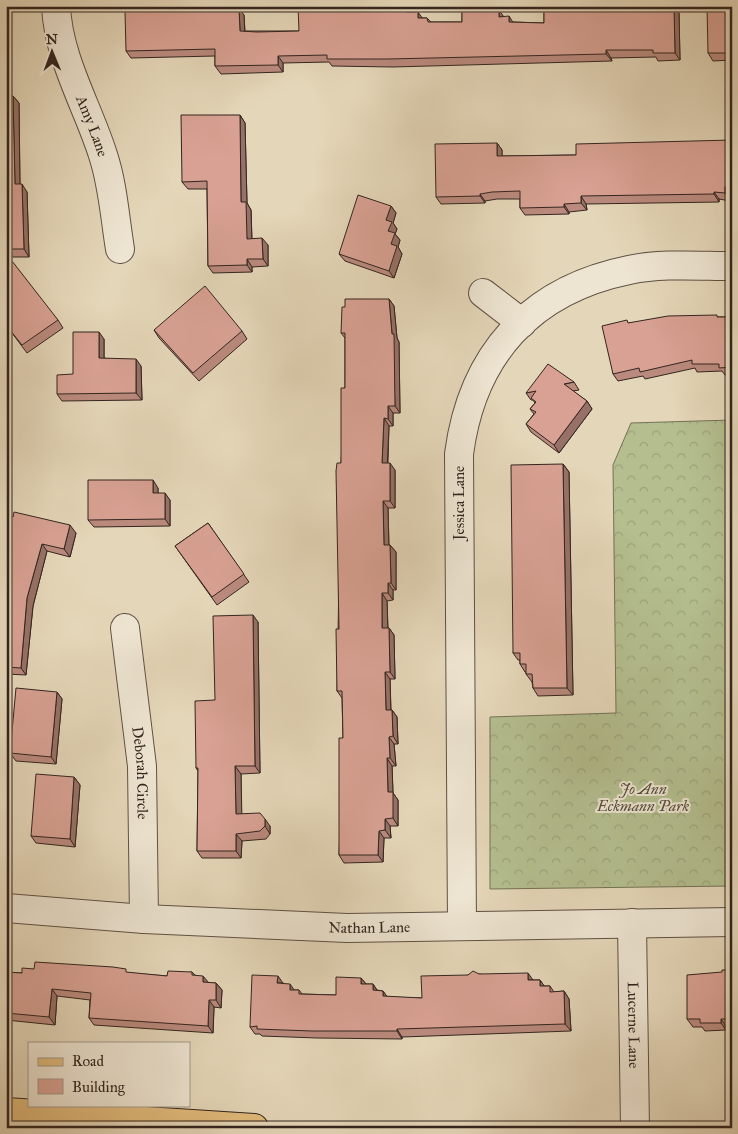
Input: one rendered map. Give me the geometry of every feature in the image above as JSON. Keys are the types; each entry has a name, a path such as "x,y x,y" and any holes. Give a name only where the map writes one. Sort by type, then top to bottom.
{"main road":[{"path":"6,1112 254,1128"}],"street":[{"name":"Amy Lane","path":"56,6 56,18 68,59 104,156 120,249"},
{"name":"Jessica Lane","path":"462,926 459,454 462,429 471,398 503,341 539,307 569,289 631,269 732,266"},
{"path":"482,293 522,322"},
{"name":"Deborah Circle","path":"125,628 142,766 144,919"},
{"name":"Nathan Lane","path":"6,908 144,919 347,928 732,922"},
{"name":"Lucerne Lane","path":"632,923 635,1128"}],"green space":[{"name":"Jo Ann Eckmann Park","path":"732,420 732,886 490,889 490,717 616,713 613,465 631,423"}],"building":[{"path":"380,6 405,6 406,12 418,12 418,18 427,18 428,22 462,22 462,6 487,6 487,10 499,10 499,17 509,16 509,22 544,23 544,6 674,6 675,53 653,53 653,50 606,50 606,54 388,59 327,59 327,55 278,56 278,65 215,66 215,49 126,51 125,11 239,8 240,31 257,32 299,31 298,7 380,8"},
{"path":"707,6 732,6 732,53 708,53"},
{"path":"6,96 13,96 15,184 22,184 24,249 6,249"},
{"path":"181,115 240,115 241,202 246,202 247,239 262,238 263,259 247,259 247,265 208,266 207,181 182,182"},
{"path":"732,140 732,187 725,187 725,193 581,196 581,203 564,204 564,207 520,208 520,191 492,192 480,194 480,196 436,197 435,144 497,143 497,156 576,155 576,144"},
{"path":"358,195 391,206 386,220 392,222 388,231 395,233 391,244 397,246 389,271 339,254"},
{"path":"12,261 58,320 22,345 6,325 6,265"},
{"path":"205,286 242,331 193,373 154,330"},
{"path":"345,299 389,299 392,334 394,334 395,406 388,406 388,419 384,418 382,463 390,463 390,501 383,501 384,545 390,545 391,583 388,583 388,593 382,593 382,628 389,628 390,672 385,672 386,710 392,710 393,736 389,737 390,758 387,758 388,792 393,792 393,818 385,819 385,830 379,831 378,855 339,855 339,738 343,738 342,691 337,691 336,629 339,629 336,471 337,463 341,463 341,388 345,388 345,333 341,333 342,307 345,307"},
{"path":"717,315 717,317 732,317 732,367 719,368 719,364 692,364 692,360 640,372 639,368 613,374 602,326 627,320 628,323 668,316"},
{"path":"73,332 99,332 99,358 136,359 136,393 57,394 57,375 73,374"},
{"path":"548,364 574,382 564,384 587,401 554,445 526,424 536,412 530,409 536,402 531,398 536,391 526,393"},
{"path":"563,464 567,688 533,688 532,674 526,674 526,664 520,664 520,653 513,653 511,465"},
{"path":"88,480 153,480 153,493 165,493 165,519 88,520"},
{"path":"14,512 70,525 64,549 42,544 27,598 21,668 6,667 6,544 8,537 6,537 6,515 13,517"},
{"path":"208,523 244,574 212,597 175,546"},
{"path":"253,615 255,766 235,766 236,814 260,813 265,819 265,826 260,831 236,834 236,851 197,851 198,768 196,768 195,701 215,700 213,616"},
{"path":"16,688 57,692 51,757 10,753"},
{"path":"36,774 74,777 70,839 31,836"},
{"path":"35,962 113,967 126,969 126,972 167,976 168,971 192,972 192,975 203,976 203,982 216,983 216,1000 209,1000 208,1026 89,1018 91,993 52,989 49,1017 6,1013 6,972 22,973 22,968 34,969"},
{"path":"722,970 732,970 732,1019 721,1019 721,1023 700,1023 700,1019 687,1019 687,975 722,972"},
{"path":"473,971 479,974 528,973 528,980 540,980 540,986 550,986 550,992 564,991 565,1024 397,1029 397,1031 312,1031 257,1029 257,1026 250,1027 252,975 278,976 277,983 290,984 290,990 299,990 299,994 336,995 336,977 361,978 361,984 373,984 373,990 383,991 383,996 422,998 421,976 468,975"}]}
